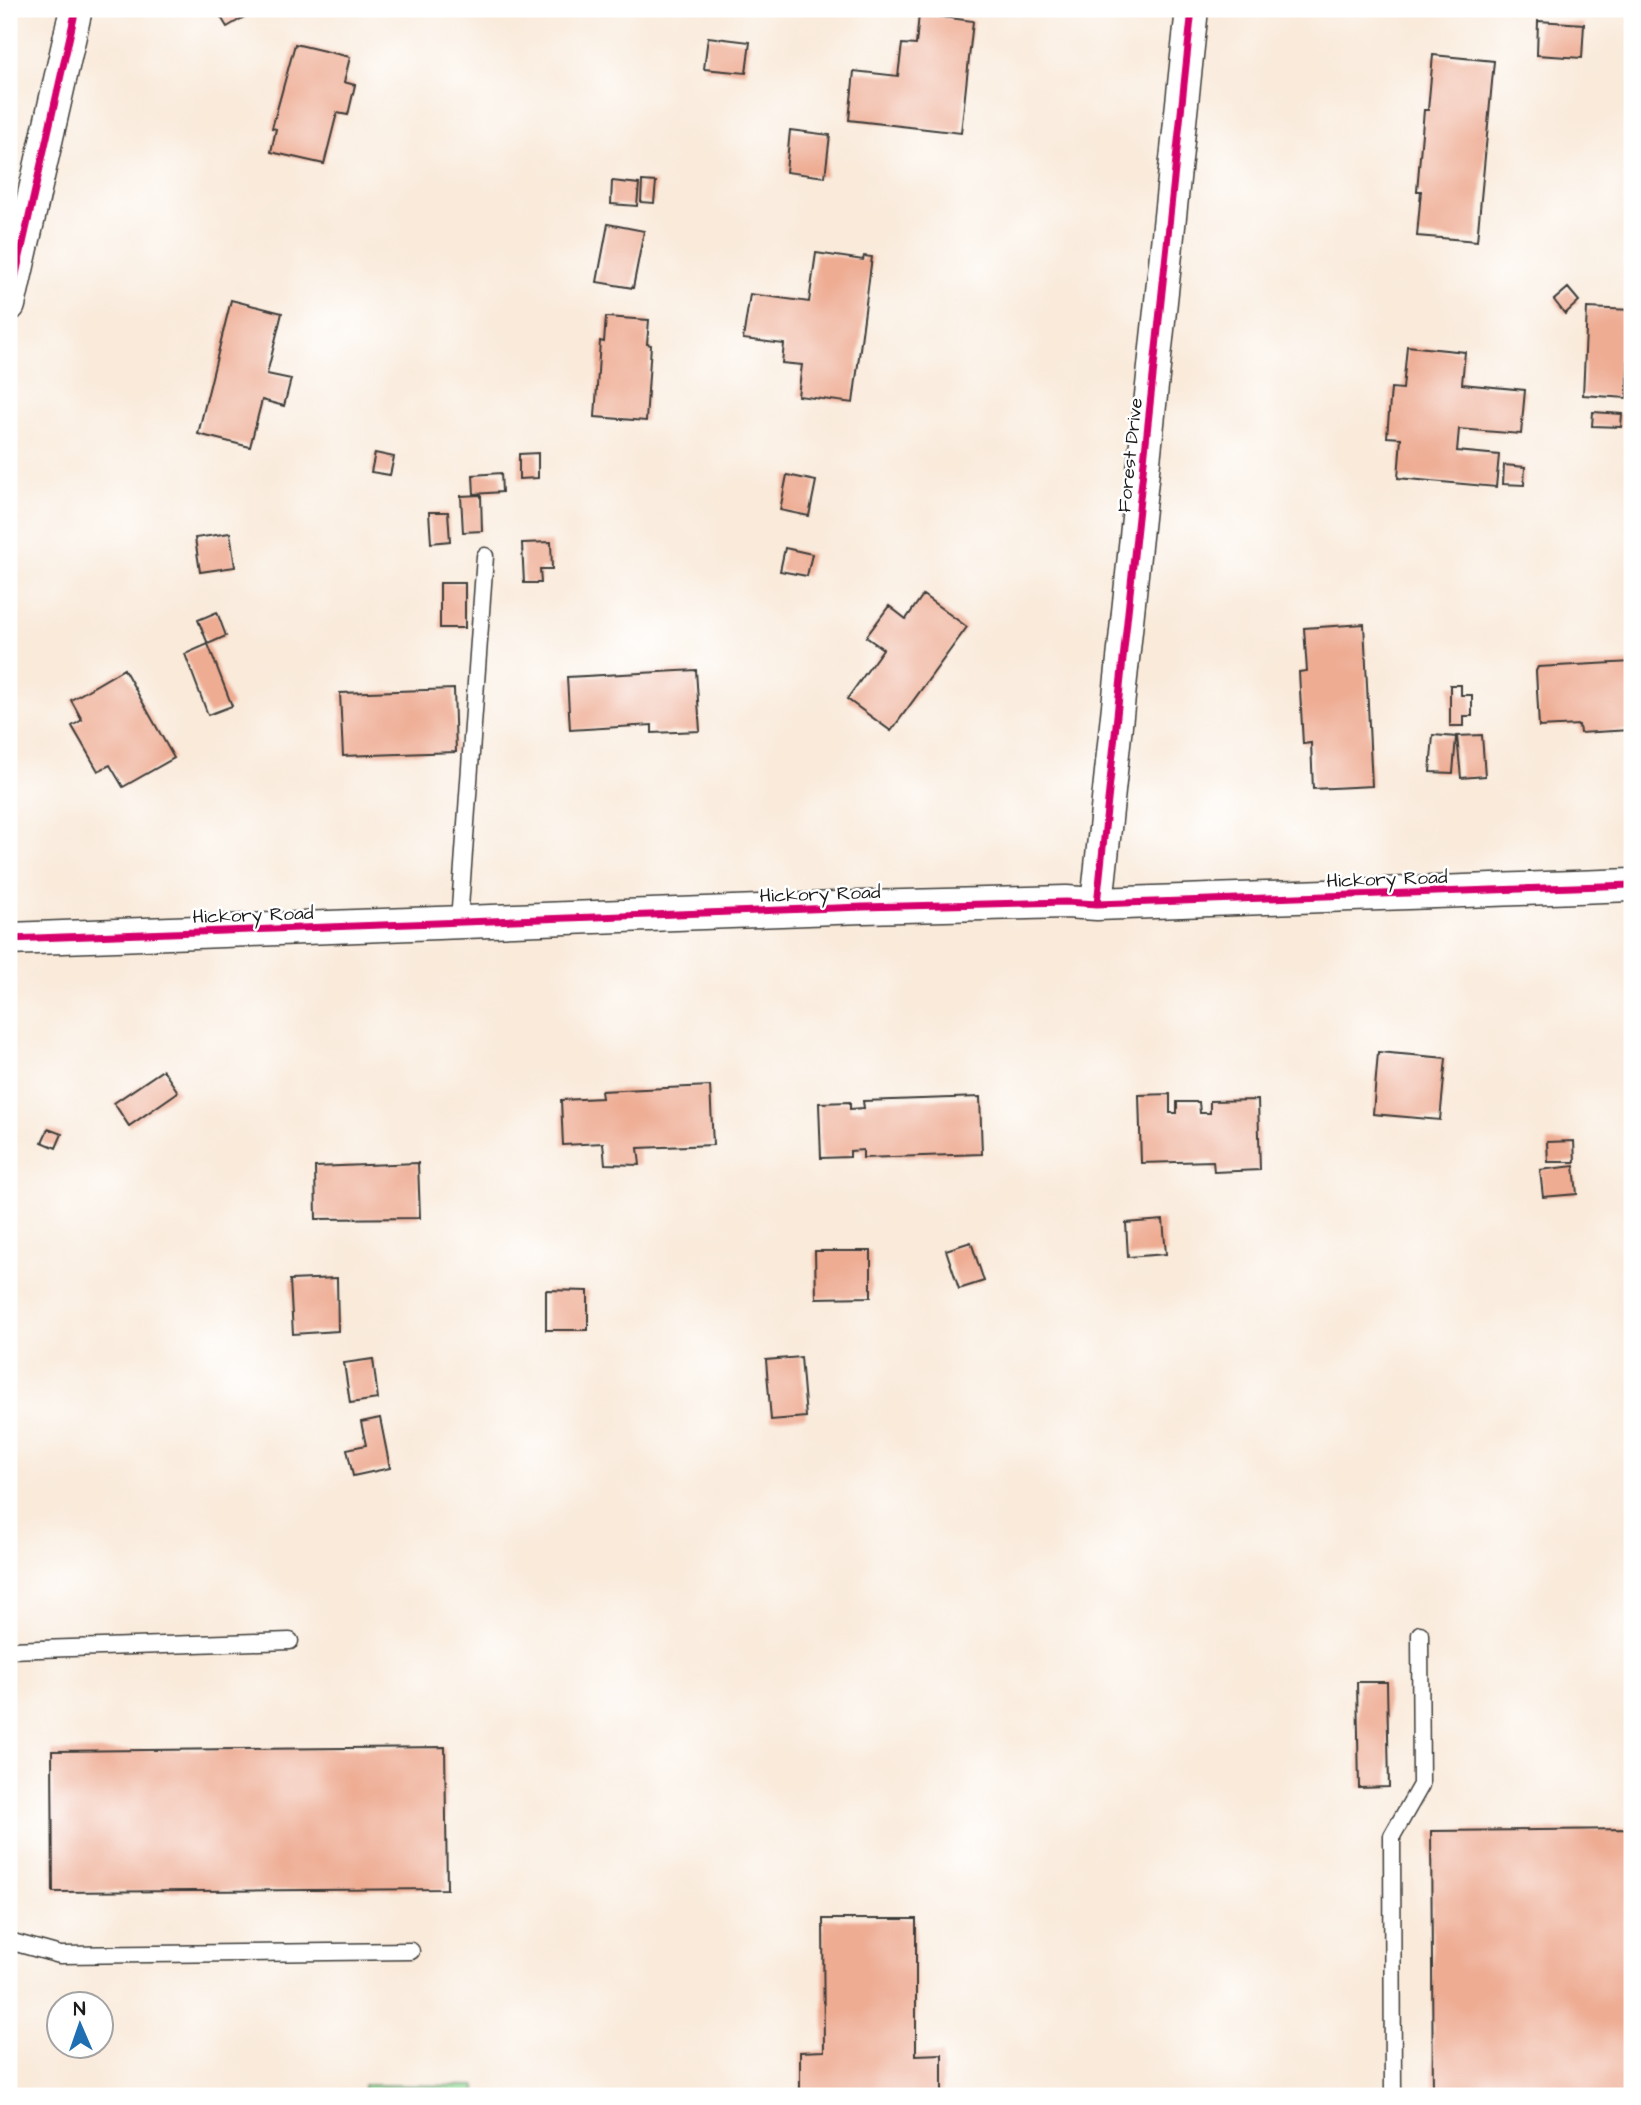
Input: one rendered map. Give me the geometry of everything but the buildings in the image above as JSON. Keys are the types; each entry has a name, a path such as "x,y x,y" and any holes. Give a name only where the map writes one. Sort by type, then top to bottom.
{"street":[{"path":"9,304 76,9"},
{"name":"Forest Drive","path":"1097,904 1192,9"},
{"name":"Hickory Road","path":"9,939 863,907 1066,901 1097,904 1632,885"}],"lane":[{"path":"459,922 485,556"},
{"path":"1393,2096 1392,1836 1421,1785 1420,1634"},
{"path":"9,1650 290,1641"},
{"path":"9,1941 60,1955 411,1951"}],"green space":[{"path":"364,2085 476,2086 476,2096 364,2096"}],"cycle path":[{"path":"9,305 76,9"},
{"path":"1097,904 1192,9"},
{"path":"9,939 863,907 1066,902 1097,904 1632,885"}]}
